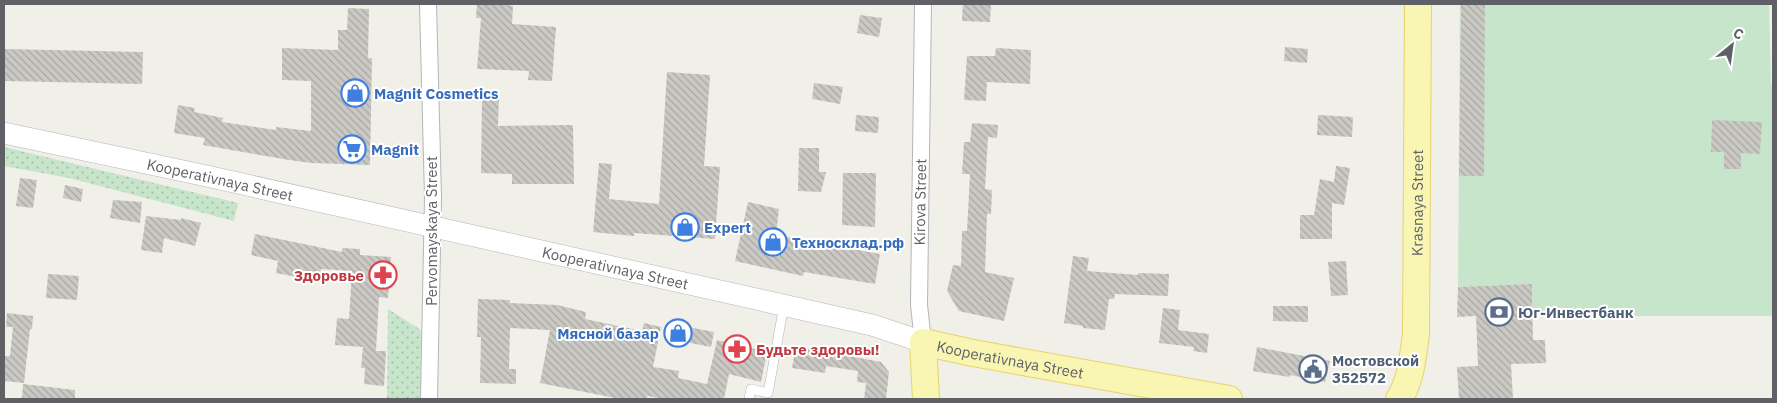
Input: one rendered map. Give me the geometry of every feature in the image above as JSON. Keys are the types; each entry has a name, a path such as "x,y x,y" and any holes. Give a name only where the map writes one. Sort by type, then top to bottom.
{"main road":[{"name":"Krasnaya Street","path":"1398,399 1403,393 1410,370 1416,334 1418,4"},
{"name":"Kirova Street","path":"923,342 926,399"},
{"name":"Kooperativnaya Street","path":"923,342 973,353 1229,399"}],"street":[{"name":"Pervomayskaya Street","path":"428,4 433,197 429,399"},
{"name":"Kirova Street","path":"923,4 919,304 923,342"},
{"name":"Kooperativnaya Street","path":"4,133 202,175 872,325 923,342"}],"lane":[{"path":"750,399 751,389 768,394 784,305"}],"green space":[{"path":"1460,4 1769,4 1771,83 1773,89 1773,316 1533,316 1532,284 1458,287"},
{"path":"4,147 238,203 234,221 69,178 4,166"},
{"path":"388,309 421,330 422,399 387,399"}],"building":[{"path":"477,4 513,6 512,24 556,27 552,81 528,80 529,71 477,69 481,18 476,18"},
{"path":"963,4 991,4 990,22 962,21"},
{"path":"1461,4 1485,4 1484,176 1459,176"},
{"path":"348,8 369,9 368,58 372,58 370,165 312,163 289,160 203,145 205,138 174,133 178,105 195,108 194,112 223,118 222,122 276,130 276,127 311,131 311,81 282,80 282,48 338,50 338,30 347,30"},
{"path":"860,15 882,18 879,37 857,33"},
{"path":"1285,47 1308,49 1307,63 1284,61"},
{"path":"996,48 1031,50 1030,84 987,82 986,101 964,100 967,56 995,56"},
{"path":"4,49 143,52 142,84 4,81"},
{"path":"667,72 710,75 704,166 720,167 715,239 634,233 634,236 593,232 599,163 612,164 609,199 659,204"},
{"path":"814,83 843,87 840,104 812,99"},
{"path":"482,97 499,97 498,126 573,125 574,184 512,184 512,174 481,173"},
{"path":"856,115 879,117 878,133 855,131"},
{"path":"1318,115 1353,117 1352,137 1317,135"},
{"path":"1712,120 1762,122 1760,154 1741,153 1741,169 1724,169 1724,152 1711,152"},
{"path":"972,123 998,125 997,138 988,137 985,189 992,190 991,214 987,214 985,272 1014,278 1004,321 959,311 947,291 953,265 961,266 962,231 967,231 970,174 962,174 964,142 970,142"},
{"path":"799,148 819,148 819,172 826,172 821,192 798,191"},
{"path":"1336,166 1350,168 1344,205 1332,203 1332,239 1300,239 1300,215 1314,215 1320,179 1334,182"},
{"path":"843,173 876,173 875,227 842,225"},
{"path":"20,178 37,180 33,208 16,206"},
{"path":"65,185 83,189 81,202 63,198"},
{"path":"113,200 142,202 140,223 110,218"},
{"path":"748,202 779,209 776,235 880,254 875,284 804,272 803,276 735,261"},
{"path":"146,216 181,220 181,218 201,223 195,246 164,238 162,253 141,250"},
{"path":"255,234 342,252 342,248 360,249 360,255 391,257 388,298 379,297 376,351 386,351 384,386 364,384 365,368 361,368 363,347 335,345 337,318 349,319 352,271 321,269 319,281 276,273 278,261 251,255"},
{"path":"1073,256 1089,258 1087,271 1138,275 1138,273 1169,274 1168,296 1115,294 1114,299 1109,299 1105,330 1083,328 1083,326 1064,323"},
{"path":"1346,261 1348,295 1331,296 1328,262"},
{"path":"48,274 79,276 77,300 46,298"},
{"path":"1532,284 1533,340 1545,340 1546,363 1511,364 1513,399 1459,399 1457,367 1478,366 1476,316 1457,317 1458,287"},
{"path":"478,299 510,300 510,303 557,305 586,312 585,319 642,331 644,323 661,327 653,367 679,371 678,378 707,384 717,340 767,352 761,382 729,374 724,399 665,399 647,396 647,399 620,399 540,383 550,330 510,328 509,369 516,369 516,384 480,383 481,337 477,337"},
{"path":"1273,306 1308,306 1308,322 1273,321"},
{"path":"1163,308 1180,310 1178,330 1209,334 1207,353 1193,351 1194,347 1159,343"},
{"path":"7,313 33,316 24,383 4,381 4,356 10,356 13,327 6,327"},
{"path":"667,323 714,332 711,347 665,338"},
{"path":"796,346 881,362 889,372 886,399 864,399 866,383 857,382 858,371 826,366 825,373 792,368"},
{"path":"1257,347 1330,361 1325,382 1290,375 1289,377 1253,371"},
{"path":"23,384 75,390 75,399 22,398"}],"place":[{"name":"Magnit Cosmetics","path":"355,93"},
{"name":"Magnit","path":"352,149"},
{"name":"Expert","path":"685,227"},
{"name":"Техносклад.рф","path":"773,242"},
{"name":"Здоровье","path":"383,275"},
{"name":"Юг-Инвестбанк","path":"1499,312"},
{"name":"Мясной базар","path":"678,333"},
{"name":"Будьте здоровы!","path":"737,349"},
{"name":"Мостовской 352572","path":"1313,369"}]}
